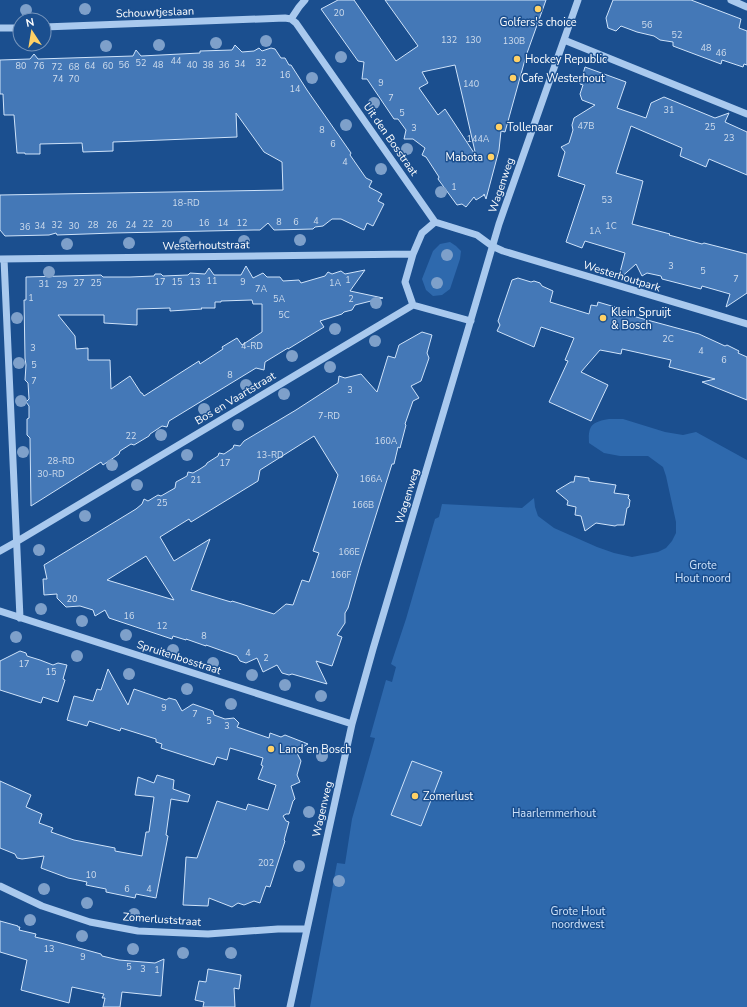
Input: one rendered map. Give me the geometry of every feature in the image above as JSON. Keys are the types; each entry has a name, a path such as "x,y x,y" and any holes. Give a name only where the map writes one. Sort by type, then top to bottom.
{"street":[{"path":"291,20 299,6 305,0"},
{"name":"Wagenweg","path":"290,1007 352,724 373,649 492,246 578,0"},
{"path":"731,0 747,7"},
{"name":"Schouwtjeslaan","path":"52,27 277,18 291,20"},
{"name":"Uit den Bosstraat","path":"291,20 296,24 435,222"},
{"path":"0,28 12,28"},
{"path":"564,40 747,114"},
{"path":"471,321 413,305 405,282 413,254 422,233 435,222 477,235 492,246"},
{"name":"Westerhoutpark","path":"492,246 510,254 747,324"},
{"name":"Westerhoutstraat","path":"2,259 413,254"},
{"path":"2,259 20,618"},
{"name":"Bos en Vaartstraat","path":"0,551 413,305"},
{"name":"Spruitenbosstraat","path":"0,611 352,724"},
{"name":"Zomerluststraat","path":"0,886 42,906 90,922 138,931 208,934 278,929 306,929"}],"green space":[{"path":"450,242 461,251 460,259 450,289 442,295 433,296 426,290 422,279 433,251 440,244"},
{"name":"Haarlemmerhout","path":"623,419 665,432 683,435 696,432 747,460 747,1007 310,1007 337,863 345,864 352,819 375,738 370,737 386,680 392,682 396,667 391,664 406,619 435,519 439,517 442,504 522,508 534,498 538,516 554,528 597,547 632,557 658,552 666,548 672,541 676,533 676,522 663,467 648,456 620,456 604,453 589,443 589,432 592,425 599,421"}],"building":[{"path":"338,0 354,0 396,61 418,46 385,0 546,0 526,56 505,132 501,131 499,150 486,199 484,194 476,200 474,197 466,207 462,204 457,205 438,179 439,177 426,157 422,155 425,148 413,139 404,139 406,130 398,119 394,119 367,79 362,79 364,62 358,61 321,9","holes":["455,65 476,156 445,109 438,115 419,88 428,83 422,72"]},
{"path":"613,0 691,0 741,19 739,28 747,31 747,65 744,64 743,67 722,60 721,64 673,46 673,42 660,40 654,36 621,26 616,31 608,28 606,18"},
{"path":"235,45 242,52 254,51 259,48 262,51 271,48 275,49 281,58 285,58 289,65 291,65 351,153 350,155 366,178 372,181 369,187 382,194 378,201 384,204 373,226 367,223 364,230 341,219 332,219 323,226 315,227 313,229 274,230 268,223 260,230 57,235 56,233 49,235 5,236 0,230 0,195 283,190 282,162 264,152 236,113 237,137 113,142 113,151 83,152 82,143 40,144 40,154 17,153 14,115 4,115 3,94 0,94 0,60 30,59 34,54 38,59 133,56 136,50 141,56 200,53 200,51 232,50"},
{"path":"585,67 626,82 617,108 646,118 651,103 664,97 715,118 729,113 725,122 747,132 747,175 709,159 706,167 680,156 682,148 631,126 616,173 643,181 632,224 702,244 704,243 747,254 747,293 726,307 730,294 702,286 701,289 662,279 661,276 647,273 642,276 636,264 618,280 625,253 585,241 582,248 566,242 585,185 558,176 565,152 561,147 569,143 573,130 572,125 574,118 595,105 582,100 580,94 583,85 580,84"},
{"path":"246,266 253,278 263,273 267,277 280,277 283,281 299,280 301,283 325,276 328,272 332,274 341,271 345,274 365,270 350,291 383,298 355,305 352,310 320,321 324,327 265,362 264,370 256,368 169,421 167,427 162,426 134,445 131,444 103,465 101,462 31,506 30,438 27,435 29,406 26,402 29,399 28,383 25,380 24,300 26,300 26,277 101,275 103,277 130,277 154,276 155,274 161,274 163,276 188,275 190,273 205,274 209,268 214,275 241,275","holes":["252,300 253,304 262,304 262,332 242,345 237,338 222,347 223,349 200,364 199,361 144,396 130,376 111,389 110,360 88,360 88,348 76,349 75,336 58,315 104,315 104,323 137,325 137,309 170,308 170,311 215,308 215,302 221,301"]},
{"path":"518,278 540,283 542,286 553,291 550,302 589,314 591,305 597,306 598,302 615,307 614,311 699,334 739,351 738,353 747,357 747,400 702,382 715,379 669,367 671,360 622,349 621,354 600,350 581,372 608,385 591,421 549,402 568,361 565,360 574,338 541,327 534,347 497,331 500,325 498,321 512,280"},
{"path":"422,332 432,335 427,353 429,358 421,381 411,386 419,398 413,401 405,424 400,448 398,447 394,464 392,464 348,608 345,613 345,623 337,635 342,637 332,666 316,661 327,684 292,674 289,675 282,673 277,665 263,672 257,658 246,663 240,661 237,656 206,645 173,636 172,639 109,618 105,610 95,616 93,610 80,606 66,607 57,598 57,594 44,595 43,579 47,579 44,565 136,509 142,504 144,499 148,501 175,488 176,482 187,476 188,472 193,473 200,469 218,456 219,453 224,454 233,448 234,445 240,446 244,441 338,383 339,376 345,378 361,374 377,392 388,356 395,358 399,345","holes":["314,436 338,475 313,551 319,553 309,582 302,580 293,605 286,604 274,614 191,590 210,539 174,561 160,537 189,519 191,522 258,481 260,470","146,556 174,600 107,580"]},
{"path":"575,476 589,478 589,481 616,485 614,493 629,495 629,507 627,508 624,525 615,526 596,523 585,531 581,516 575,515 576,507 567,505 568,501 556,491 571,482 574,482"},
{"path":"20,651 26,653 27,656 53,665 58,663 67,665 63,679 65,680 58,702 43,697 41,703 0,690 0,661"},
{"path":"108,669 128,705 134,689 166,700 169,698 176,700 182,711 193,704 213,711 214,715 225,719 234,718 239,723 237,727 269,738 270,733 281,737 285,735 308,744 296,751 301,761 297,775 300,782 291,786 295,799 289,814 283,816 286,821 289,822 285,841 270,887 266,886 260,903 254,901 244,905 238,903 232,907 209,898 208,906 183,905 186,857 197,858 217,801 246,810 248,804 268,810 276,785 258,779 263,766 261,765 263,758 230,748 227,760 217,757 214,765 161,748 162,744 156,742 156,739 121,728 120,731 89,721 87,726 67,720 74,696 93,701 97,689 101,690"},
{"name":"Zomerlust","path":"412,761 442,772 421,826 391,815"},
{"path":"157,775 174,780 173,789 190,795 188,802 171,799 166,835 168,836 156,898 136,894 135,898 106,892 106,889 86,885 87,882 68,878 41,868 44,856 22,859 17,858 15,854 0,848 0,781 31,795 26,807 42,814 39,823 53,828 51,832 74,840 115,848 115,851 142,856 146,832 149,832 154,797 135,795 138,777 154,783"},
{"path":"0,921 18,926 20,927 19,930 36,934 35,937 119,960 155,963 164,959 161,996 122,992 120,1007 103,1007 105,998 102,998 104,994 72,987 69,1003 21,990 27,960 0,952"},
{"path":"208,969 241,975 239,989 234,988 235,1007 203,1007 204,1002 195,1000 199,981 206,982"}],"place":[{"name":"Golfers's choice","path":"538,9"},
{"name":"Hockey Republic","path":"517,59"},
{"name":"Cafe Westerhout","path":"513,78"},
{"name":"Tollenaar","path":"499,127"},
{"name":"Mabota","path":"491,157"},
{"name":"Klein Spruijt & Bosch","path":"603,318"},
{"name":"Land en Bosch","path":"271,749"},
{"name":"Zomerlust","path":"415,796"}],"park label":[{"name":"Grote Hout noord","path":"703,571"},
{"name":"Grote Hout noordwest","path":"578,917"}]}
